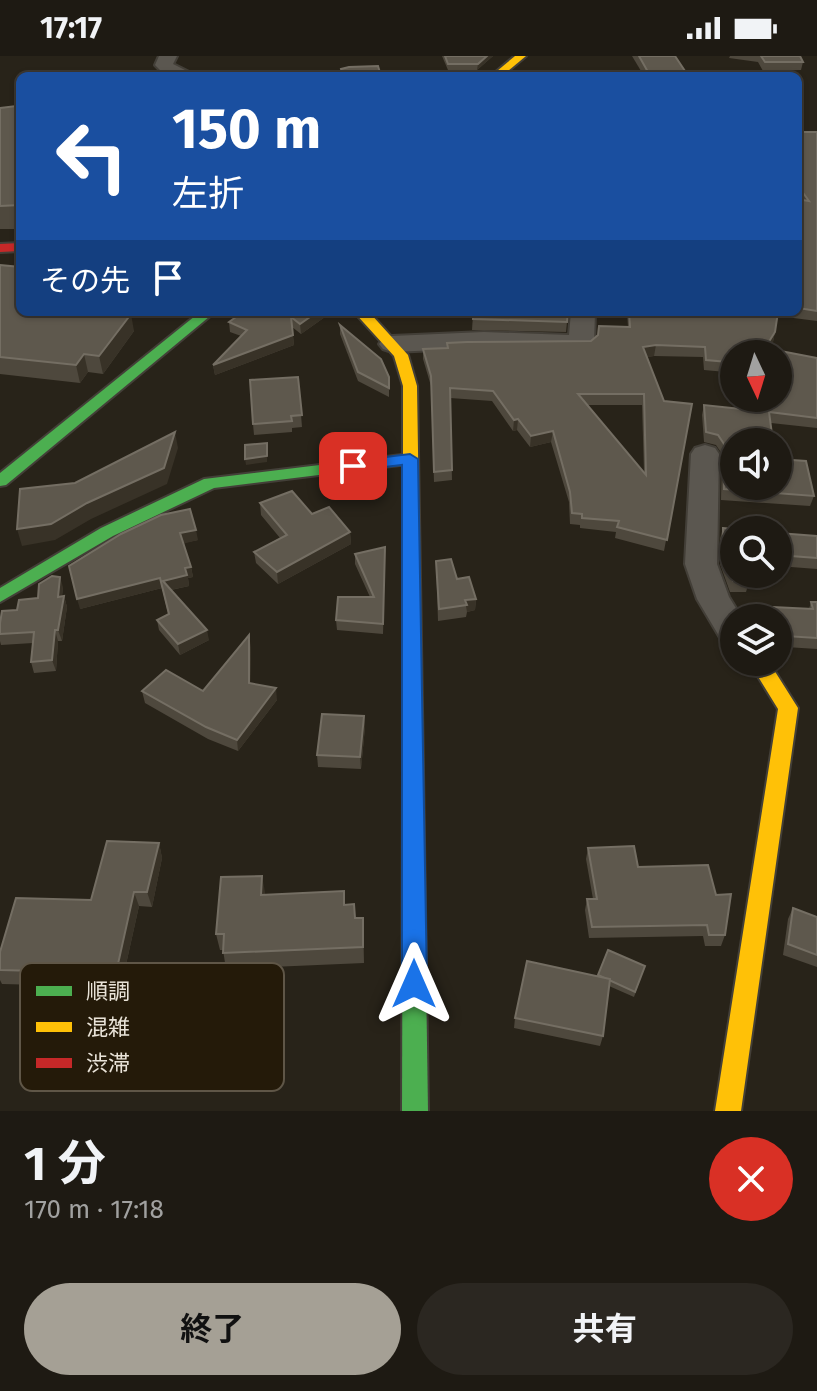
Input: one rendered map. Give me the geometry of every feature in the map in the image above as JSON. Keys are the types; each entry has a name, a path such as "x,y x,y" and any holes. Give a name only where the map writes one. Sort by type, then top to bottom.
{"main road":[{"path":"501,72 521,56"},
{"path":"0,481 203,316"},
{"path":"365,316 401,355 410,386 415,1111"},
{"path":"0,596 107,532 210,483 410,459"},
{"path":"728,1111 788,708 768,676"}],"street":[{"path":"168,56 164,65 172,72"},
{"path":"392,344 484,340 581,343 583,316"},
{"path":"705,454 701,564 720,610"}],"building":[{"path":"445,56 487,56 478,64 448,64"},
{"path":"639,56 675,56 685,71 648,72"},
{"path":"761,56 800,56 803,62 765,62"},
{"path":"378,66 380,72 342,72 341,69"},
{"path":"16,106 16,205 0,206 0,108"},
{"path":"802,132 817,132 817,311 802,309 802,201 809,201 802,191"},
{"path":"0,265 16,267 16,316 129,316 99,356 84,354 76,365 0,357"},
{"path":"237,316 311,316 300,324 291,317 293,335 213,365 247,330 229,322"},
{"path":"473,316 568,316 567,322 473,319"},
{"path":"629,316 777,316 775,332 770,340 720,340 720,361 706,360 705,347 643,347 664,401 692,404 667,540 617,527 619,521 582,518 582,514 572,513 570,492 553,431 531,436 518,419 514,420 493,391 450,388 452,470 434,472 431,376 423,349 448,348 447,343 467,342 591,341 598,335 599,326 630,327","holes":["578,394 644,394 646,475"]},
{"path":"340,325 381,359 389,377 389,388 358,372"},
{"path":"792,353 817,358 817,418 769,412 792,412"},
{"path":"298,377 302,415 291,416 292,421 253,424 250,380"},
{"path":"704,405 720,407 720,412 769,412 771,428 720,428 720,438 706,432"},
{"path":"175,432 164,468 87,503 51,524 17,529 20,489 75,483"},
{"path":"267,443 267,456 245,459 245,445"},
{"path":"792,460 806,461 814,496 792,494"},
{"path":"292,491 312,514 329,507 350,532 277,572 254,552 287,535 260,503"},
{"path":"190,509 196,530 180,533 191,567 185,568 187,575 163,581 207,630 178,644 157,620 169,614 160,578 77,599 69,566 121,534 161,515"},
{"path":"792,534 817,536 817,558 792,556"},
{"path":"385,547 383,624 336,620 338,597 374,597 355,554"},
{"path":"451,559 457,579 469,577 476,599 465,600 467,605 439,609 436,561"},
{"path":"52,576 60,577 58,597 64,596 58,630 55,630 52,660 31,662 34,632 0,634 2,611 17,610 19,600 38,598 39,584"},
{"path":"811,602 817,602 817,638 792,636 792,608 813,609"},
{"path":"249,635 249,683 276,688 237,740 206,727 142,691 166,670 203,691"},
{"path":"322,714 364,716 360,757 317,755"},
{"path":"107,841 159,843 147,892 134,892 118,963 20,963 20,971 0,970 0,952 16,898 91,900"},
{"path":"634,846 638,867 708,865 716,895 731,894 725,935 709,935 707,925 592,927 587,899 597,899 588,848"},
{"path":"262,876 261,895 344,891 344,905 354,904 355,918 363,918 363,947 223,953 224,934 216,934 221,877"},
{"path":"793,908 817,917 817,955 788,944"},
{"path":"608,950 645,966 635,992 598,975"},
{"path":"527,961 610,979 603,1036 515,1018"}],"traffic: fast":[{"path":"0,481 203,316"},
{"path":"0,596 107,532 210,483 410,459"},
{"path":"413,771 415,1111"}],"traffic: slow":[{"path":"501,72 521,56"},
{"path":"365,316 401,355 410,386 413,771"},
{"path":"728,1111 788,708 768,676"}],"traffic: jam":[{"path":"0,248 16,247"}],"route":[{"path":"353,466 410,459 414,984"}]}
